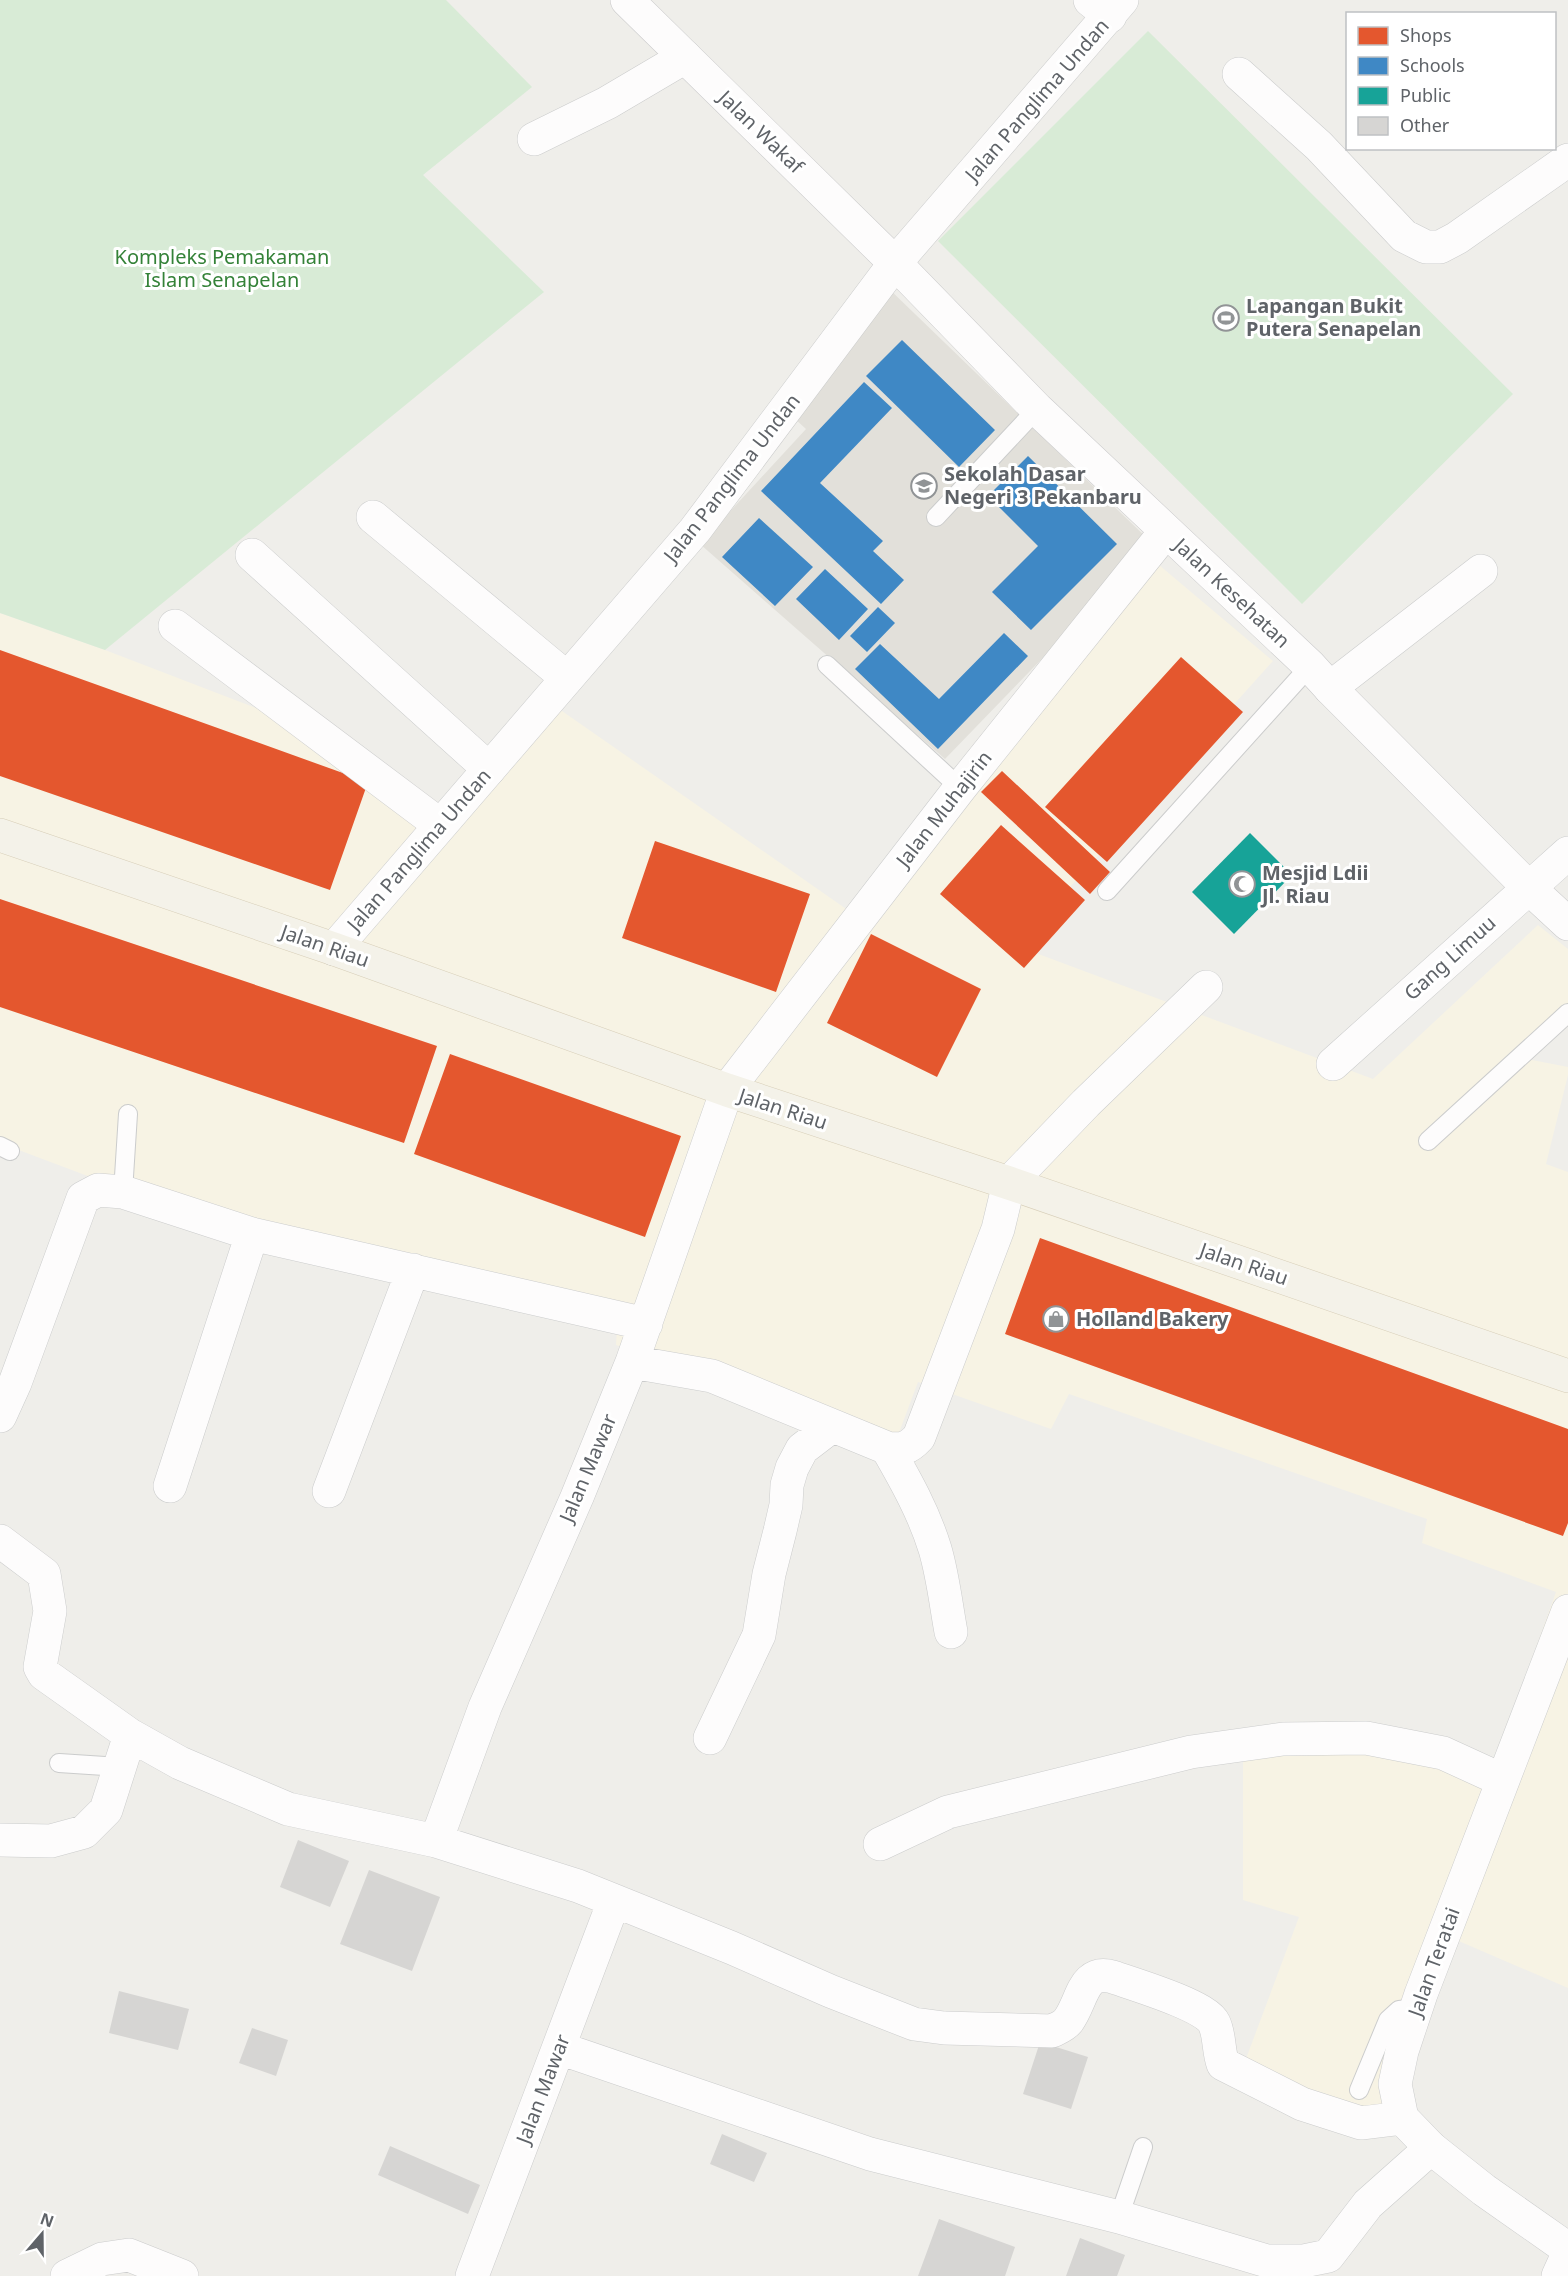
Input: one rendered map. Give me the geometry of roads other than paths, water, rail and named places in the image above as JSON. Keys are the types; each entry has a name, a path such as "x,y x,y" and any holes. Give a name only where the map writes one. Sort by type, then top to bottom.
{"main road":[{"name":"Jalan Riau","path":"0,835 334,949 727,1090 1009,1183 1568,1376"}],"street":[{"name":"Jalan Wakaf","path":"627,0 895,263"},
{"name":"Jalan Panglima Undan","path":"334,949 694,530 895,263 1107,5"},
{"path":"534,139 607,103 685,57"},
{"path":"1239,74 1319,146 1404,236 1425,247 1440,247 1457,238 1568,160"},
{"name":"Jalan Kesehatan","path":"895,263 1037,409 1320,677 1528,888 1568,924"},
{"path":"373,517 567,678"},
{"name":"Jalan Muhajirin","path":"727,1090 960,788 1166,531"},
{"path":"252,555 489,769"},
{"path":"1320,677 1480,570"},
{"path":"175,626 440,825"},
{"name":"Gang Limuu","path":"1333,1064 1568,853"},
{"path":"632,1362 712,1376 887,1448 901,1450 910,1447 919,1437 998,1229 1009,1183 1086,1103 1206,987"},
{"name":"Jalan Mawar","path":"436,1841 485,1707 577,1497 632,1362 727,1090"},
{"path":"0,1416 8,1381 83,1198 98,1190 123,1192 252,1234 646,1324"},
{"path":"170,1486 252,1234"},
{"path":"329,1491 412,1270"},
{"path":"710,1738 759,1635 769,1574 792,1468 802,1449 832,1426"},
{"path":"887,1448 920,1509 936,1551 951,1632"},
{"path":"0,1541 44,1574 50,1611 40,1667 44,1674 130,1735 180,1763 288,1809 436,1841 578,1886 914,2024 944,2028 1052,2031 1066,2023 1091,1978 1101,1973 1107,1975 1201,2009 1213,2019 1223,2064 1250,2079 1302,2104 1361,2123 1402,2118 1431,2148 1568,2249"},
{"name":"Jalan Teratai","path":"1402,2118 1395,2084 1402,2051 1421,1994 1568,1611"},
{"path":"0,1840 51,1841 84,1832 106,1810 130,1735"},
{"path":"880,1844 948,1812 1191,1752 1283,1739 1366,1738 1443,1753 1502,1780"},
{"name":"Jalan Mawar","path":"472,2276 614,1901"},
{"path":"559,2048 870,2154 1119,2217 1267,2261 1304,2261 1328,2256 1368,2204 1431,2148"},
{"path":"1558,2276 1568,2254"},
{"path":"68,2276 102,2259 129,2255 182,2276"}],"lane":[{"path":"936,517 1037,409"},
{"path":"827,665 960,788"},
{"path":"1107,891 1320,677"},
{"path":"1428,1141 1568,1013"},
{"path":"123,1192 128,1114"},
{"path":"59,1763 120,1767"},
{"path":"1359,2090 1388,2020 1399,2010 1417,2008"},
{"path":"1119,2217 1143,2147"}],"place":[{"name":"Lapangan Bukit Putera Senapelan","path":"1226,318"},
{"name":"Sekolah Dasar Negeri 3 Pekanbaru","path":"924,486"},
{"name":"Mesjid Ldii Jl. Riau","path":"1242,884"},
{"name":"Holland Bakery","path":"1056,1319"}],"park label":[{"name":"Kompleks Pemakaman Islam Senapelan","path":"222,268"}]}
